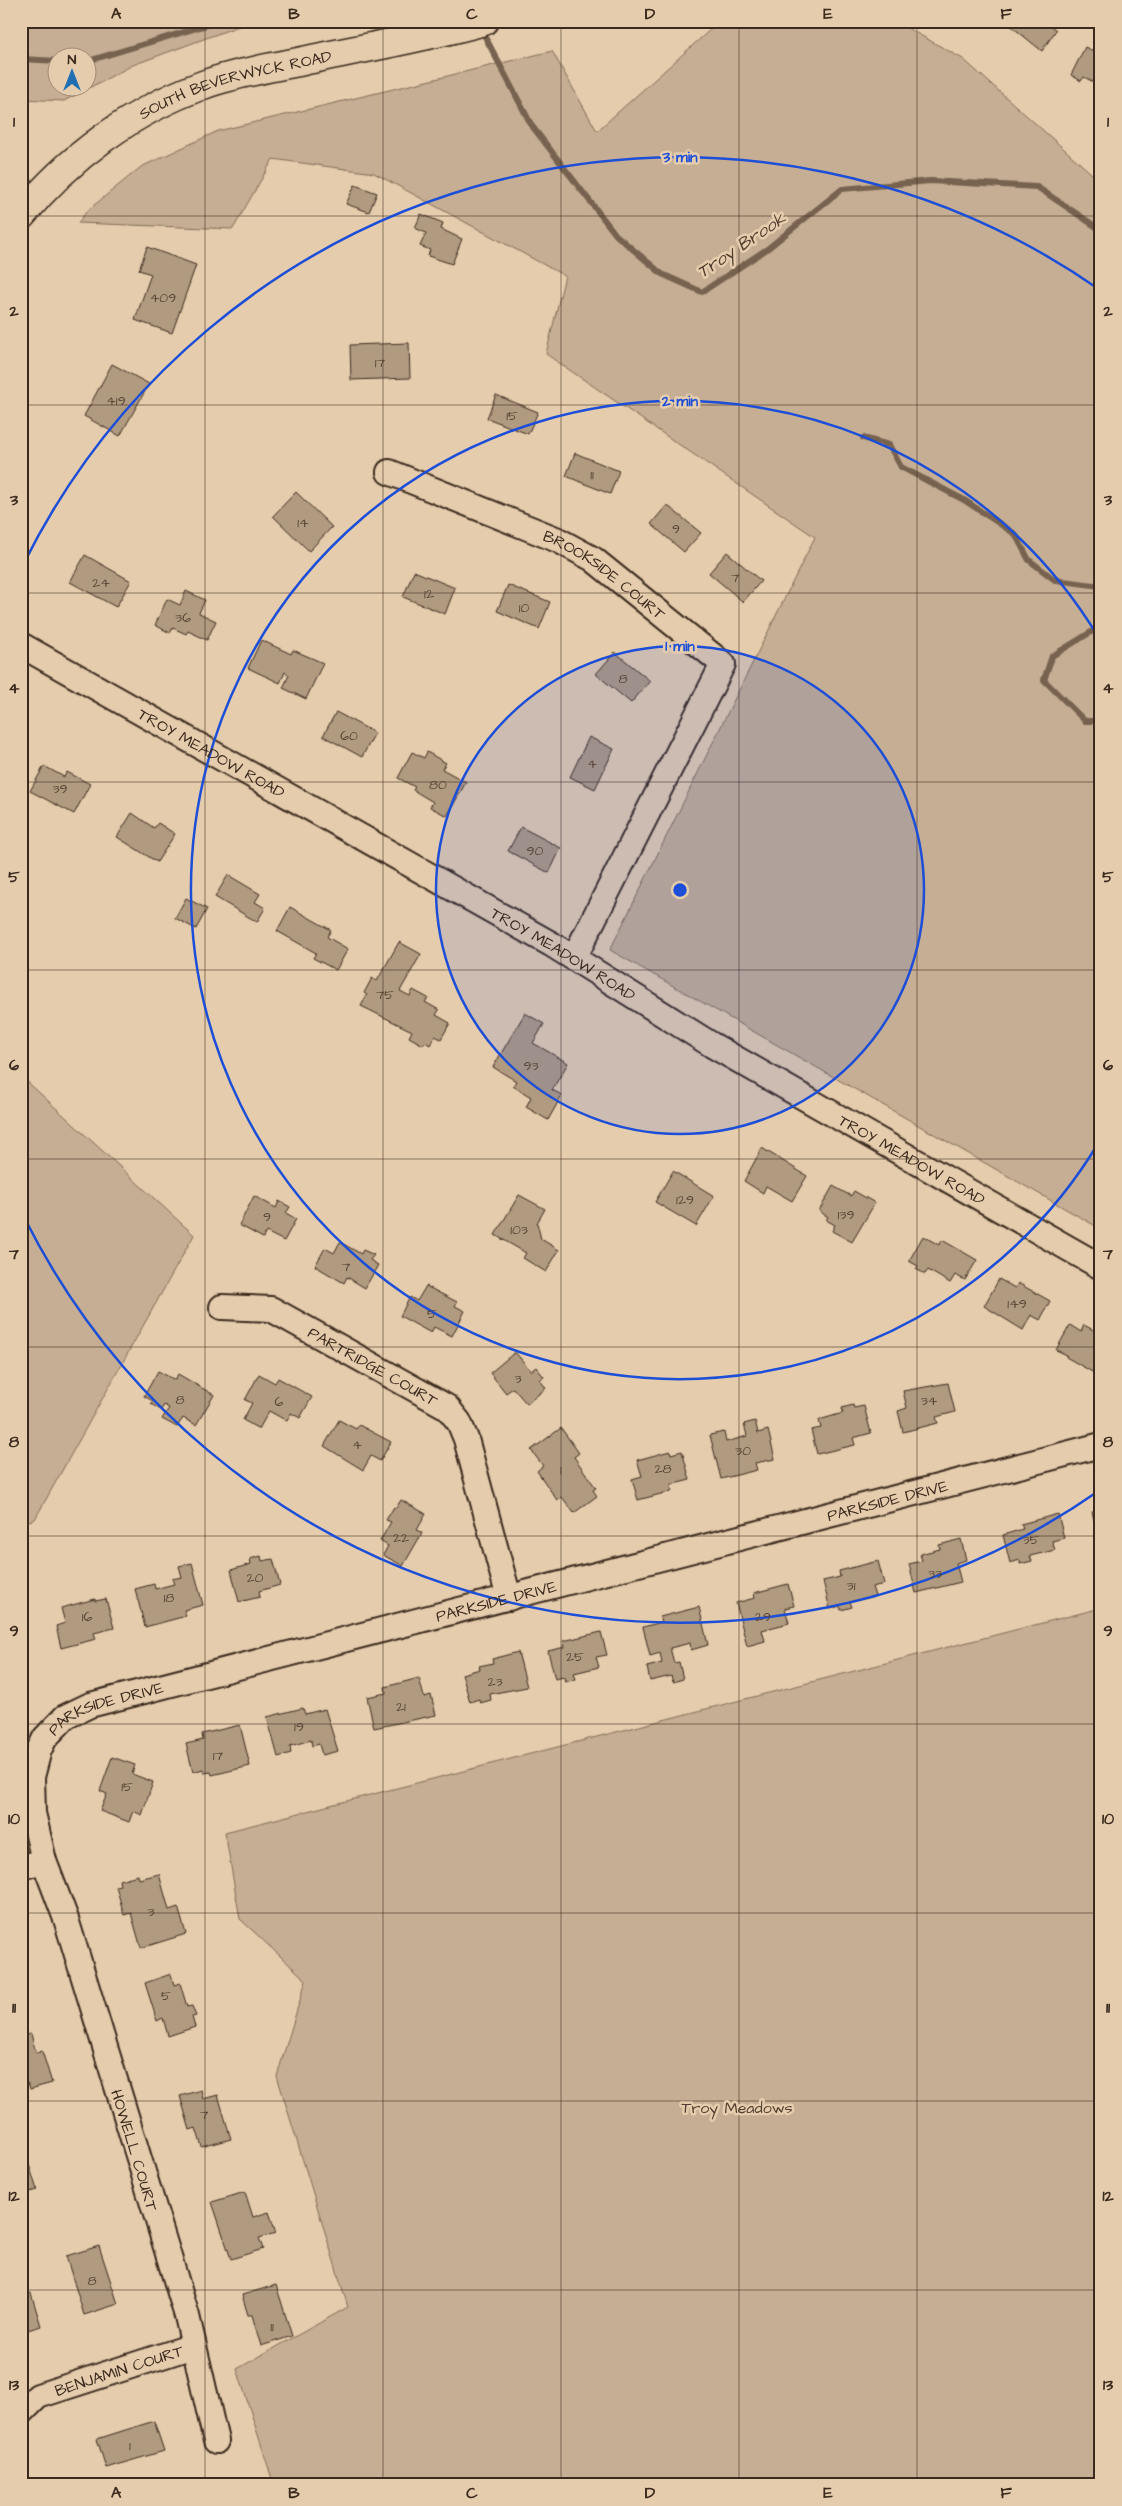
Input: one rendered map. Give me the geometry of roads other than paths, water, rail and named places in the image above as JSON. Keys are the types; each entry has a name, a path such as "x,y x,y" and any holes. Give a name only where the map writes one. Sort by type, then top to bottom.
{"main road":[{"name":"SOUTH BEVERWYCK ROAD","path":"21,216 62,171 94,144 166,100 204,84 251,71 448,31 484,21"}],"street":[{"name":"BROOKSIDE COURT","path":"390,472 558,540 593,559 723,664 574,958"},
{"name":"TROY MEADOW ROAD","path":"21,645 574,958 712,1045 1101,1267"},
{"name":"PARTRIDGE COURT","path":"222,1307 272,1309 447,1407 459,1422 466,1439 509,1598"},
{"name":"PARKSIDE DRIVE","path":"44,1861 33,1812 32,1777 39,1750 46,1738 65,1718 77,1710 1101,1445"},
{"path":"21,1867 44,1861"},
{"name":"HOWELL COURT","path":"44,1861 66,1919 187,2316 216,2441"},
{"name":"BENJAMIN COURT","path":"21,2413 38,2396 193,2346"}],"waterway":[{"name":"Troy Brook","path":"98,58 220,21"},
{"name":"Troy Brook","path":"481,29 532,126 616,235 662,274 702,292 767,249 842,189 930,181 1037,187 1101,230"},
{"name":"Troy Brook","path":"21,59 48,60"},
{"path":"863,438 889,445 901,467 964,500 1015,534 1029,560 1055,580 1101,586"},
{"path":"1101,626 1052,656 1044,680 1085,721 1101,721"}],"park label":[{"name":"Troy Meadows","path":"737,2107"}]}
